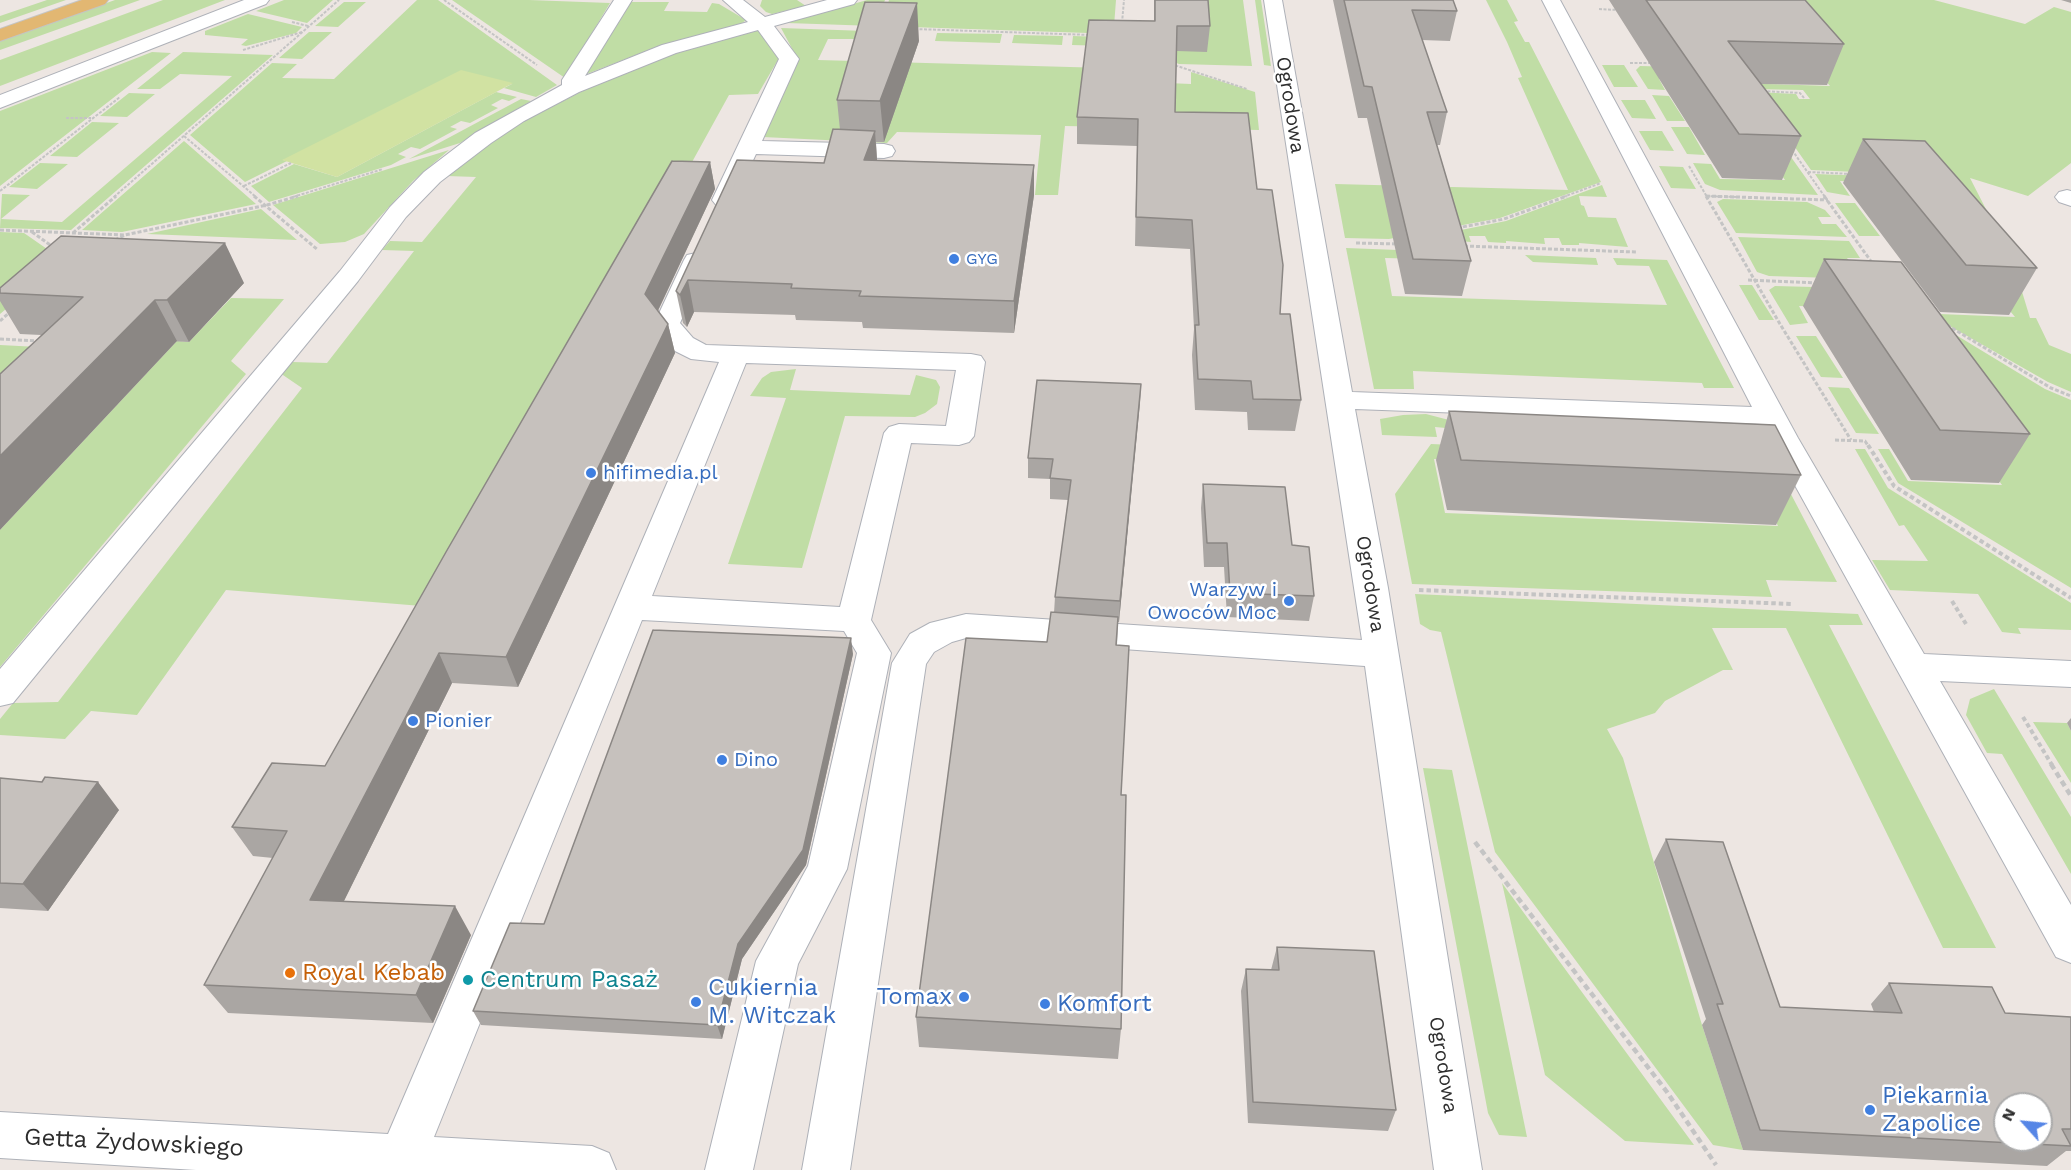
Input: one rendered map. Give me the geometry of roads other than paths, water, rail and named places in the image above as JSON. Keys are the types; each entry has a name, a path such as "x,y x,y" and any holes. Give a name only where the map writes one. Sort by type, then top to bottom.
{"main road":[{"path":"0,28 81,0"},
{"path":"0,35 99,0"}],"street":[{"path":"0,102 260,0"},
{"path":"572,88 572,80 623,0"},
{"path":"715,220 789,59 763,24 732,0"},
{"path":"0,693 349,276 398,212 432,177 483,138 572,88 669,49 848,0"},
{"name":"Ogrodowa","path":"1273,0 1371,588 1458,1170"},
{"path":"1551,0 1777,427 2071,944"},
{"path":"748,147 884,151"},
{"path":"705,241 667,324 683,344 700,353 971,362 959,436 899,434 854,620 874,653 828,869 777,961 729,1170"},
{"path":"401,1159 736,354"},
{"path":"1339,400 1777,427"},
{"path":"631,607 854,620"},
{"path":"826,1170 909,663 922,644 942,632 966,626 1381,654"},
{"path":"1914,667 2071,674"},
{"name":"Getta Żydowskiego","path":"0,1136 592,1170"}],"place":[{"name":"GYG","path":"954,259"},
{"name":"hifimedia.pl","path":"591,473"},
{"name":"Warzyw i Owoców Moc","path":"1289,601"},
{"name":"Pionier","path":"413,721"},
{"name":"Dino","path":"722,760"},
{"name":"Royal Kebab","path":"290,973"},
{"name":"Centrum Pasaż","path":"468,980"},
{"name":"Tomax","path":"964,997"},
{"name":"Cukiernia M. Witczak","path":"696,1002"},
{"name":"Komfort","path":"1045,1004"},
{"name":"Piekarnia Zapolice","path":"1870,1110"}]}
